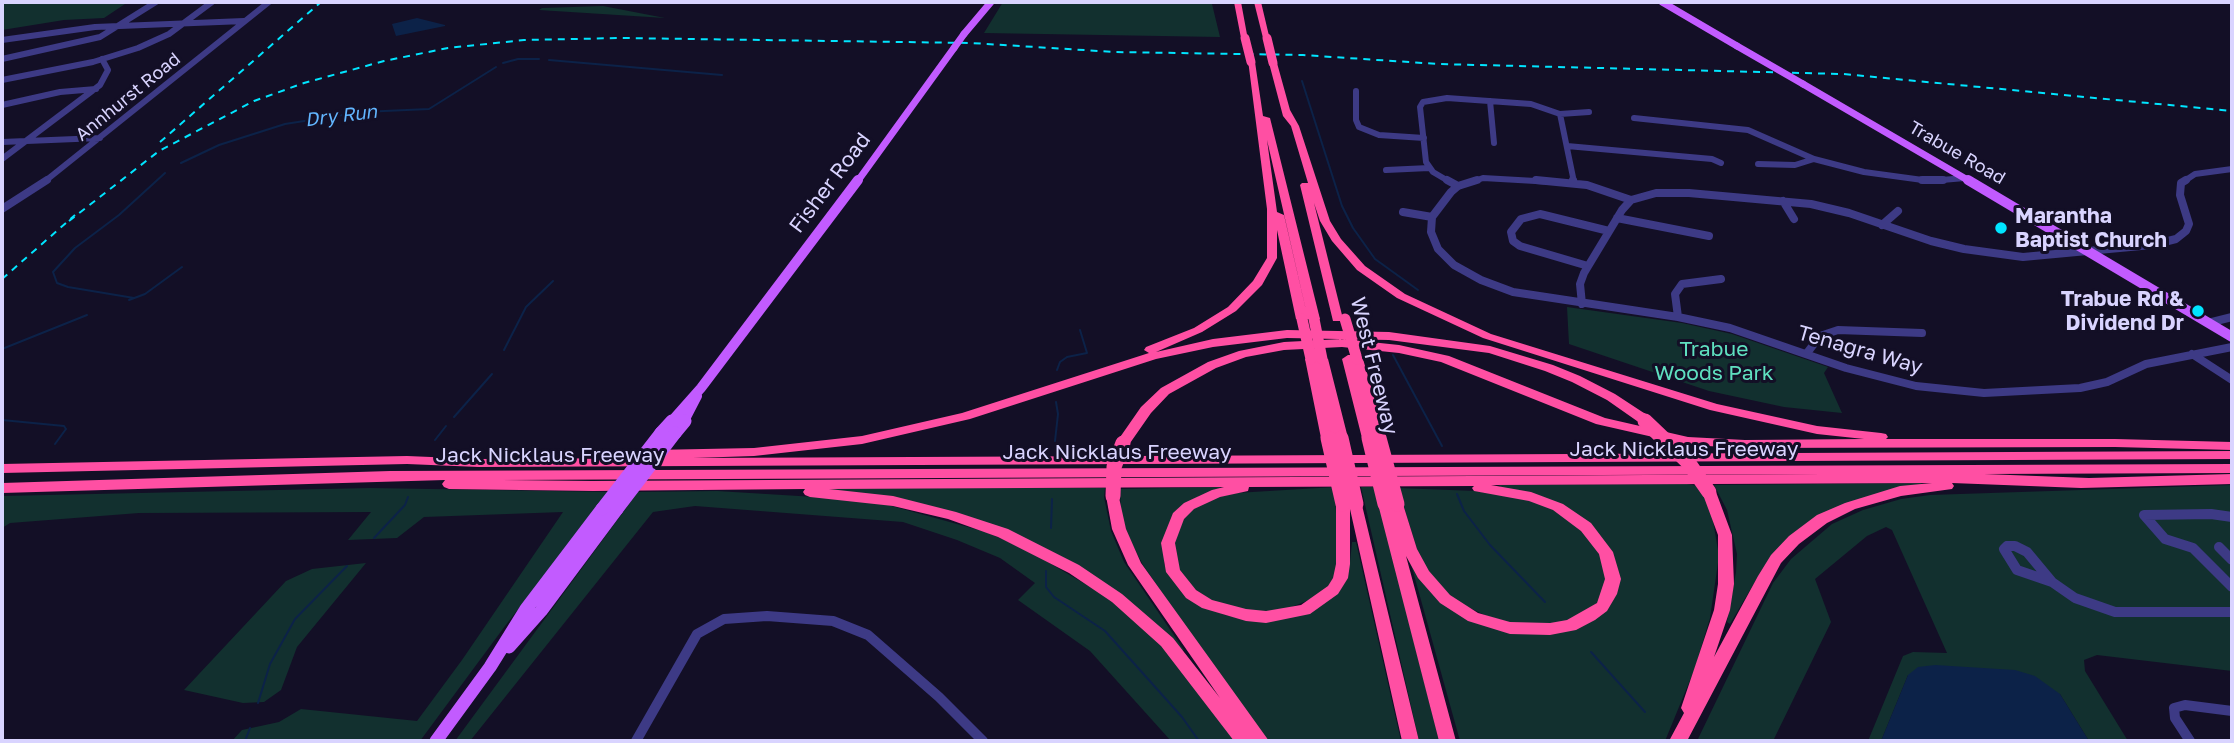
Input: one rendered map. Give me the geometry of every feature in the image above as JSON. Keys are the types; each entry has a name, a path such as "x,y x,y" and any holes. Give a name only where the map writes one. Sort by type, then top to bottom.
{"highway":[{"path":"1237,2 1261,92 1349,504 1411,741"},
{"name":"West Freeway","path":"1257,2 1329,279 1374,438 1448,741"},
{"path":"965,415 1161,346 1198,330 1232,309 1258,283 1272,258 1274,231 1251,62"},
{"path":"1286,111 1295,126 1325,221 1337,241 1361,268 1432,312 1515,345 1750,417 1829,431 1954,444"},
{"path":"1265,153 1308,319"},
{"path":"407,460 754,452 863,440 965,415 1183,349 1248,338 1329,333 1460,344 1521,358 1576,379 1611,397 1642,418 1688,462 1709,492 1725,535 1726,584 1722,610 1678,741"},
{"path":"1260,741 1135,565 1119,529 1113,496 1114,467 1123,443 1136,422 1160,396 1180,381 1212,365 1243,354 1274,348 1342,343 1399,349 1445,359 1588,416 1669,438 1745,444 2232,446"},
{"name":"Jack Nicklaus Freeway","path":"2,469 407,460 479,463 2232,455"},
{"name":"Jack Nicklaus Freeway","path":"2,488 439,476 2232,468"},
{"path":"281,480 498,485 1979,478 2086,482"},
{"path":"1678,741 1776,559 1794,540 1822,519 1850,506 1900,491 1960,485 2232,479"},
{"path":"1391,504 1423,574 1445,599 1473,617 1510,628 1550,629 1570,626 1602,607 1613,579 1611,566 1597,539 1573,516 1522,494 1427,481"},
{"path":"1315,482 1240,488 1202,498 1189,506 1178,517 1168,543 1168,558 1180,583 1207,604 1225,611 1266,617 1305,610 1321,601 1340,578 1349,504"},
{"path":"719,485 832,494 917,506 976,523 1050,555 1098,584 1167,642 1244,741"}],"main road":[{"name":"Fisher Road","path":"436,741 490,667 526,609 661,433 701,387 835,212 964,34 991,2"},
{"name":"Trabue Road","path":"1662,2 2094,253 2232,337"},
{"name":"Fisher Road","path":"490,667 541,611 690,414 701,387"}],"street":[{"path":"2,60 100,37 156,2"},
{"path":"2,80 102,59 145,45 212,2"},
{"name":"Annhurst Road","path":"2,209 39,186 269,2"},
{"path":"2,40 64,30 245,21"},
{"path":"2,159 96,89 108,74 107,65 102,59"},
{"path":"2,105 60,92 96,89"},
{"path":"1356,91 1356,120 1359,127 1379,135 1424,138"},
{"path":"1458,186 1439,177 1429,168 1419,107 1423,102 1440,98 1490,101 1543,106 1560,114 1589,112"},
{"path":"1490,101 1494,143"},
{"path":"1560,114 1574,183"},
{"path":"1634,118 1748,130 1844,169 1932,181 1965,178"},
{"path":"2,142 100,138"},
{"path":"1567,146 1712,159 1721,163"},
{"path":"1758,164 1795,165 1814,159"},
{"path":"1387,170 1429,168"},
{"path":"1581,304 1580,284 1617,218 1631,200 1656,193 1783,201 1841,211 1931,241 1987,253 2035,257 2094,253 2159,244 2180,237 2189,224 2180,195 2182,183 2195,174 2232,169"},
{"path":"1403,212 1432,217 1458,186 1492,177 1574,183 1605,190 1631,200"},
{"path":"1783,201 1794,219"},
{"path":"1882,225 1898,211"},
{"path":"1588,267 1520,246 1511,236 1515,227 1521,219 1540,214 1609,231"},
{"name":"Tenagra Way","path":"1432,217 1431,232 1438,249 1467,273 1513,292 1678,317 1730,328 1846,368 1927,388 1984,393 2080,387 2107,382 2146,364 2232,347"},
{"path":"1617,218 1709,236"},
{"path":"1678,317 1675,294 1682,284 1721,279"},
{"path":"2208,323 2232,317"},
{"path":"1807,353 1819,336 1838,330 1923,333"},
{"path":"2192,354 2232,380"},
{"path":"2232,517 2211,514 2144,515 2165,539 2193,548 2232,587"},
{"path":"2219,547 2232,560"},
{"path":"2052,582 2075,598 2115,612 2232,612"},
{"path":"636,741 689,645 709,625 724,619 767,616 834,621 868,635 939,697 983,741"},
{"path":"2190,741 2175,718 2174,708 2185,705 2232,711"}],"green space":[{"path":"2,2 128,2 104,18 64,20 2,30"},
{"path":"1003,2 1212,4 1220,37 984,33"},
{"path":"603,6 665,18 539,10 542,8"},
{"name":"Trabue Woods Park","path":"1567,307 1682,323 1732,334 1828,367 1824,373 1842,413 1784,407 1709,391 1569,344"},
{"path":"1921,483 1924,486 1844,505 1763,568 1730,624 1727,622 1737,554 1727,510 1714,485"},
{"path":"1499,485 1698,486 1711,509 1719,556 1710,618 1695,668 1665,741 1460,741 1411,564 1425,583 1503,629 1587,623 1618,581 1575,514"},
{"path":"2232,485 2232,671 2097,655 2084,660 2085,671 2128,741 2089,741 2060,694 1908,675 1881,741 1868,741 1903,656 1913,652 1947,653 1892,530 1886,527 1867,536 1815,579 1831,622 1773,741 1697,741 1773,583 1791,559 1832,524 1863,510 1901,499 1930,495"},
{"path":"1335,487 1338,566 1333,582 1319,596 1279,612 1255,613 1212,601 1178,572 1173,560 1177,527 1184,516 1198,505 1213,498 1236,493"},
{"path":"1361,487 1375,487 1439,741 1419,741"},
{"path":"370,488 610,492 505,626 420,741 232,741 242,730 279,722 301,709 417,721 563,512 424,517 397,538 348,540 371,512 139,513 10,523 2,528 2,496"},
{"path":"817,488 1105,488 1104,497 1111,531 1124,562 1184,650 1180,651 1125,599 978,520"},
{"path":"1398,488 1476,491 1533,500 1566,516 1598,547 1607,575 1599,601 1587,612 1549,625 1515,624 1487,616 1459,603 1436,584 1419,555"},
{"path":"1120,489 1221,489 1199,496 1164,539 1164,564 1172,578 1204,606 1225,615 1244,619 1313,609 1350,562 1352,542 1356,542 1401,741 1268,741 1208,659 1143,565 1128,536 1121,513"},
{"path":"717,491 848,499 888,505 986,532 1029,551 1109,598 1165,647 1237,741 1171,741 1090,651 1018,600 1035,583 1000,558 903,522 695,506 653,512 470,741 455,741 638,492"},
{"path":"366,563 297,647 281,690 264,702 243,703 184,690 286,581 312,569"}],"water":[{"path":"417,18 445,26 396,36 392,24"},
{"path":"1935,665 2015,670 2035,676 2060,694 2089,741 1881,741 1908,675 1918,667"}],"waterway":[{"name":"Dry Run","path":"503,63 518,59 539,59"},
{"name":"Dry Run","path":"549,60 722,75"},
{"name":"Dry Run","path":"181,163 219,145 285,124 362,112 429,109 496,67"},
{"path":"1302,81 1342,206 1353,228 1375,259 1418,290"},
{"name":"Dry Run","path":"134,298 68,287 57,283 53,272 75,248 119,215 165,173"},
{"name":"Dry Run","path":"129,300 145,294 182,267"},
{"path":"504,350 526,307 553,281"},
{"name":"Dry Run","path":"2,349 87,315"},
{"path":"1057,370 1060,362 1067,357 1087,353 1080,330"},
{"path":"1393,355 1442,446"},
{"path":"454,417 492,374"},
{"path":"1055,441 1058,414 1056,402"},
{"name":"Dry Run","path":"2,420 64,426 66,429 55,444"},
{"path":"435,440 446,426"},
{"path":"1457,494 1464,511 1490,545 1545,602"},
{"path":"374,538 405,505 408,497"},
{"path":"1051,528 1052,499"},
{"path":"258,703 270,664 295,619 347,566"},
{"path":"1046,571 1046,587 1054,597 1105,631 1182,717 1199,741"},
{"path":"1591,652 1645,712"},
{"path":"245,741 250,728"}],"railway":[{"path":"160,142 321,2"},
{"path":"69,221 159,151 254,101 304,83 384,61 448,48 524,40 622,38 971,43 1115,52 1303,55 1438,64 1843,74 2232,111"},
{"path":"2,279 75,215"}],"place":[{"name":"Marantha Baptist Church","path":"2001,228"},
{"name":"Trabue Rd & Dividend Dr","path":"2198,311"}]}
